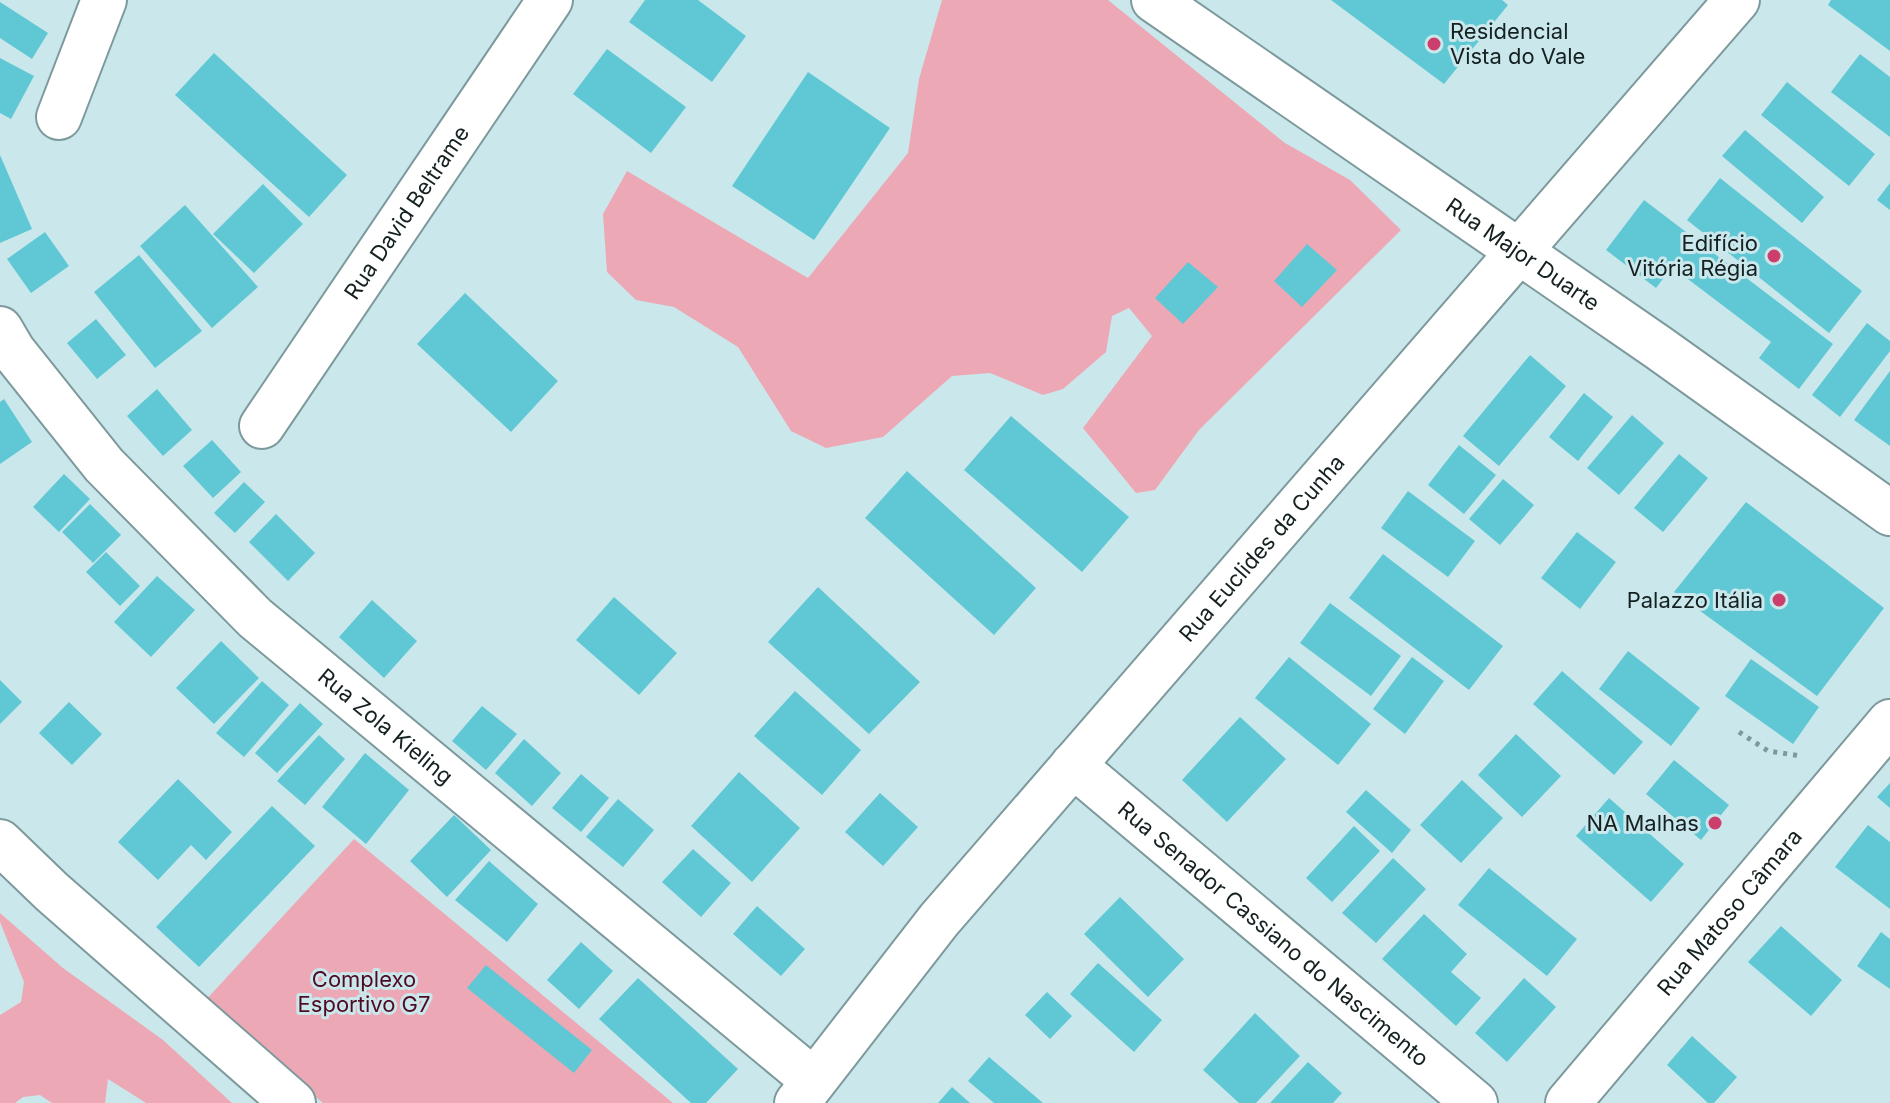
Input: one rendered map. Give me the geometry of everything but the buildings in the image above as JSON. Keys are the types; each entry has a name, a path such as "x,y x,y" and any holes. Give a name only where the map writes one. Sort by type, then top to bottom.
{"street":[{"path":"59,117 104,0"},
{"name":"Rua David Beltrame","path":"262,426 550,0"},
{"name":"Rua Major Duarte","path":"1154,0 1519,251 1890,513"},
{"name":"Rua Euclides da Cunha","path":"805,1092 939,920 1737,0"},
{"name":"Rua Zola Kieling","path":"0,329 13,351 104,465 255,618 805,1092"},
{"name":"Rua Matoso Câmara","path":"1568,1103 1890,722"},
{"name":"Rua Senador Cassiano do Nascimento","path":"1073,765 1475,1103"},
{"path":"0,842 52,892 293,1103"}],"path":[{"path":"1739,732 1768,751 1801,756"}],"green space":[{"path":"942,0 1108,0 1285,143 1350,180 1401,230 1199,430 1155,490 1136,493 1083,428 1152,336 1129,308 1112,316 1106,352 1063,389 1043,395 990,373 952,376 883,437 826,448 791,431 738,347 674,307 636,300 607,272 603,214 627,171 808,278 908,153 919,79"},
{"name":"Complexo Esportivo G7","path":"354,839 673,1103 323,1103 203,1003"},
{"path":"0,913 63,968 163,1040 232,1103 146,1103 108,1079 105,1103 52,1103 40,1095 23,1097 15,1103 0,1103 0,1015 21,1002 24,982 0,922"}],"place":[{"name":"Residencial Vista do Vale","path":"1434,44"},
{"name":"Edifício Vitória Régia","path":"1774,256"},
{"name":"Palazzo Itália","path":"1779,600"},
{"name":"NA Malhas","path":"1715,823"}]}
